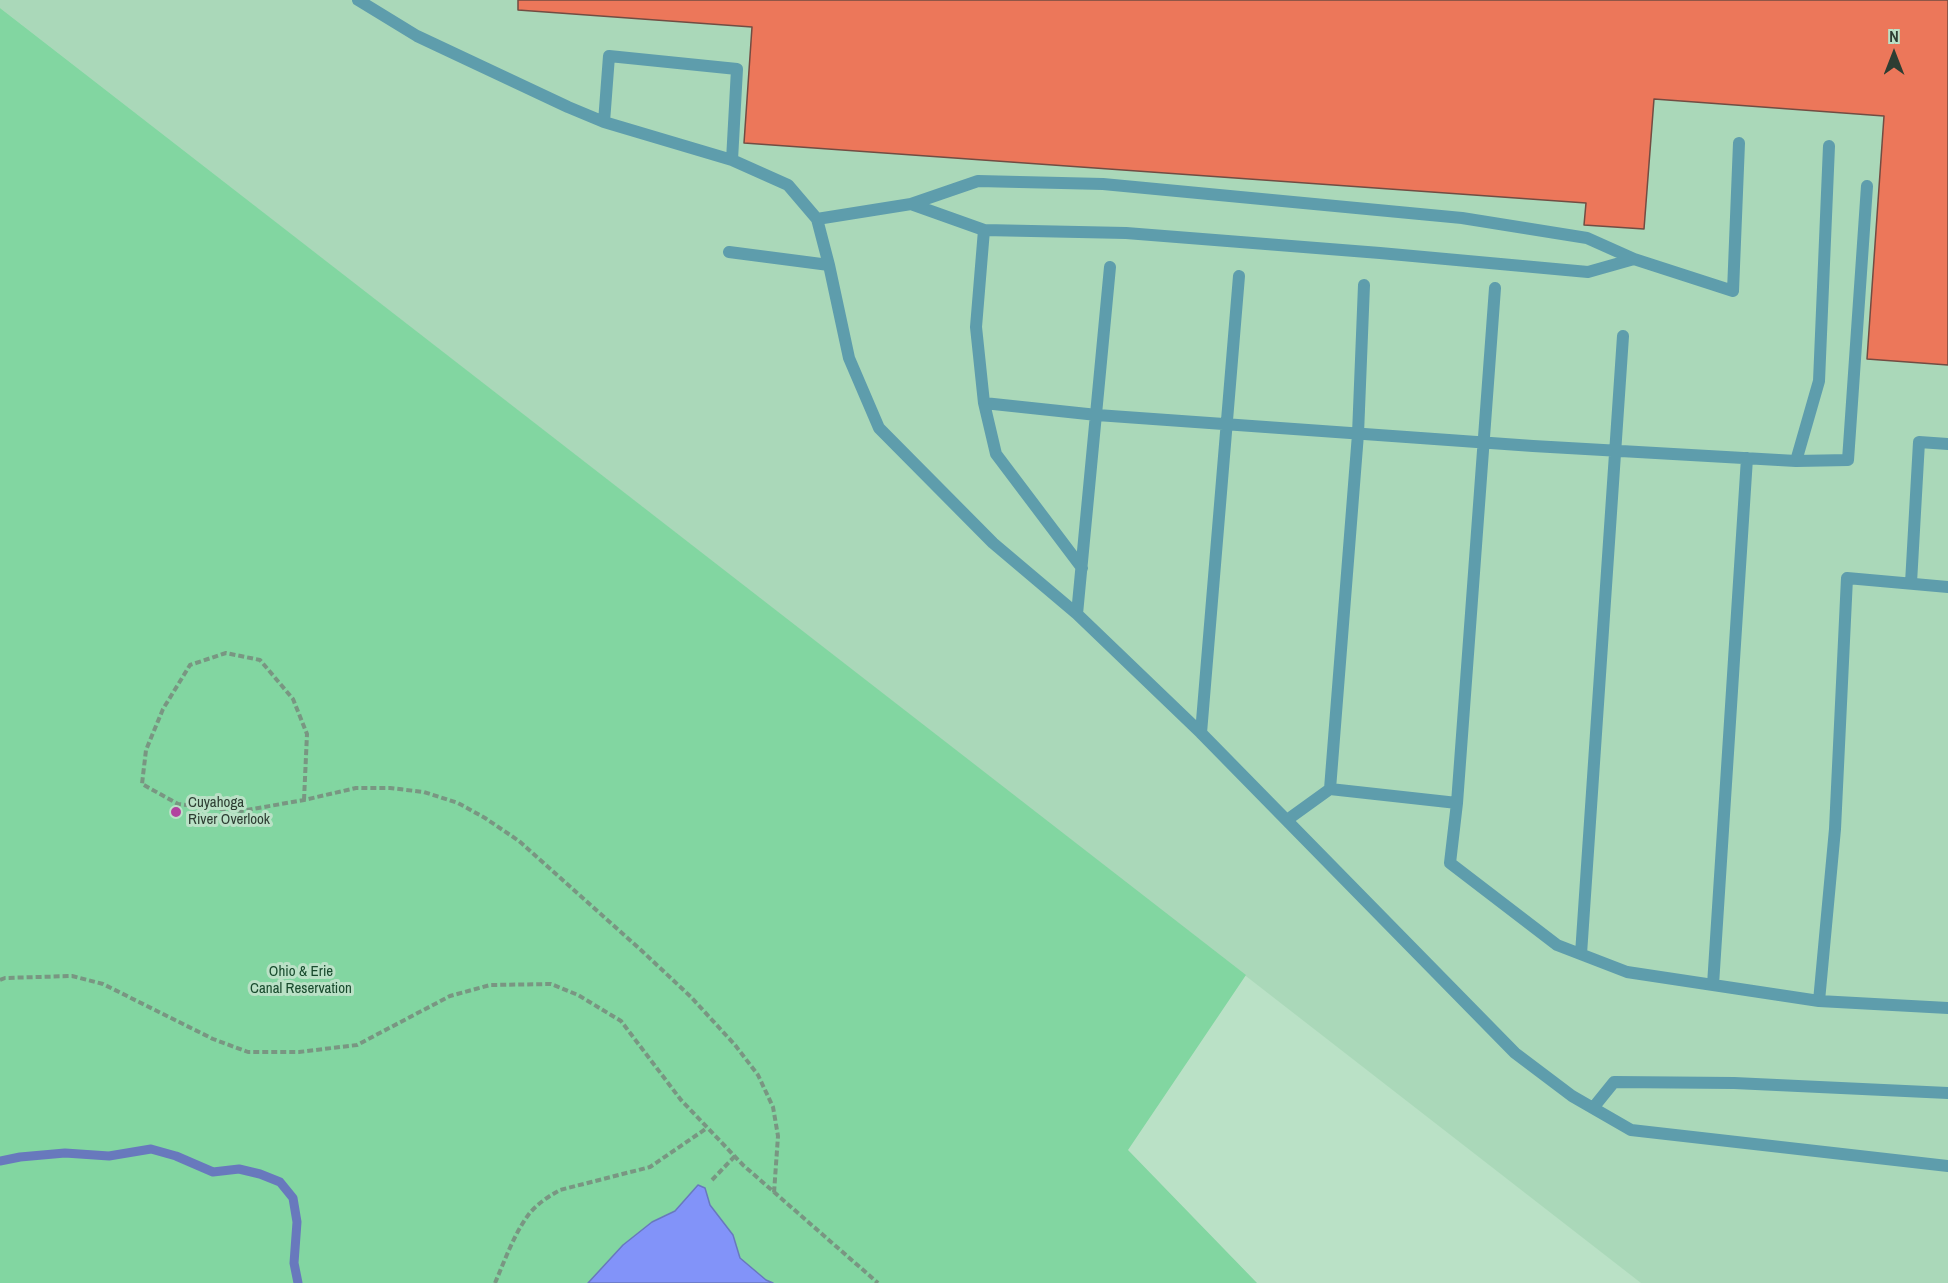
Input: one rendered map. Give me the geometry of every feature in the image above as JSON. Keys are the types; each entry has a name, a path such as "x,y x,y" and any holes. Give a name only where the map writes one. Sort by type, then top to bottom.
{"lane":[{"path":"358,0 417,36 557,102 604,122 732,160 788,185 817,219 849,358 879,428 993,543 1077,614 1201,733 1515,1053 1572,1096 1631,1130 1948,1166"},
{"path":"604,122 609,56 737,69 732,160"},
{"path":"817,219 911,204 978,181 1103,184 1462,218 1587,238 1634,259 1733,291 1739,142"},
{"path":"1796,461 1819,381 1829,146"},
{"path":"984,403 1097,415 1358,434 1796,461 1848,460 1867,186"},
{"path":"911,204 984,230 1126,233 1588,272 1634,259"},
{"path":"984,230 976,327 984,403 996,454 1082,568"},
{"path":"729,252 829,265"},
{"path":"1077,614 1110,267"},
{"path":"1201,733 1239,276"},
{"path":"1330,789 1358,434 1364,285"},
{"path":"1495,288 1457,803 1449,863 1557,945 1627,972 1820,1001 1948,1008"},
{"path":"1581,954 1623,336"},
{"path":"1911,584 1919,442 1948,444"},
{"path":"1713,985 1748,458"},
{"path":"1820,1001 1835,829 1847,578 1948,587"},
{"path":"1287,820 1330,789 1457,803"},
{"path":"1593,1108 1614,1082 1734,1083 1948,1093"}],"path":[{"path":"304,800 307,734 293,699 260,660 226,653 190,665 163,709 146,750 142,784 178,804 241,811 304,800 356,788 390,788 424,792 458,803 485,818 519,842 642,951 735,1044 758,1075 773,1107 778,1136 774,1192"},
{"path":"0,980 72,976 103,984 213,1039 248,1052 299,1052 357,1044 450,996 490,985 551,984 578,995 621,1021 681,1100 707,1128 774,1192 878,1283"},
{"path":"495,1283 519,1230 531,1212 560,1190 650,1167 707,1128"},
{"path":"712,1180 735,1156"}],"shaded area":[{"path":"0,0 1948,0 1948,1283 1641,1283 0,8"}],"green space":[{"name":"Ohio & Erie Canal Reservation","path":"0,8 1246,975 1128,1150 1257,1283 0,1283"}],"water":[{"path":"698,1185 705,1188 710,1205 733,1235 740,1258 766,1280 773,1283 588,1283 623,1245 652,1222 675,1211"}],"building":[{"path":"518,0 1948,0 1948,365 1867,359 1884,116 1654,99 1644,229 1584,225 1586,203 744,143 752,27 518,10"}],"waterway":[{"path":"0,1161 65,1153 109,1156 151,1149 176,1156 213,1172 239,1169 280,1182 293,1198 297,1222 294,1263 298,1283"}],"place":[{"name":"Cuyahoga River Overlook","path":"176,812"}]}
